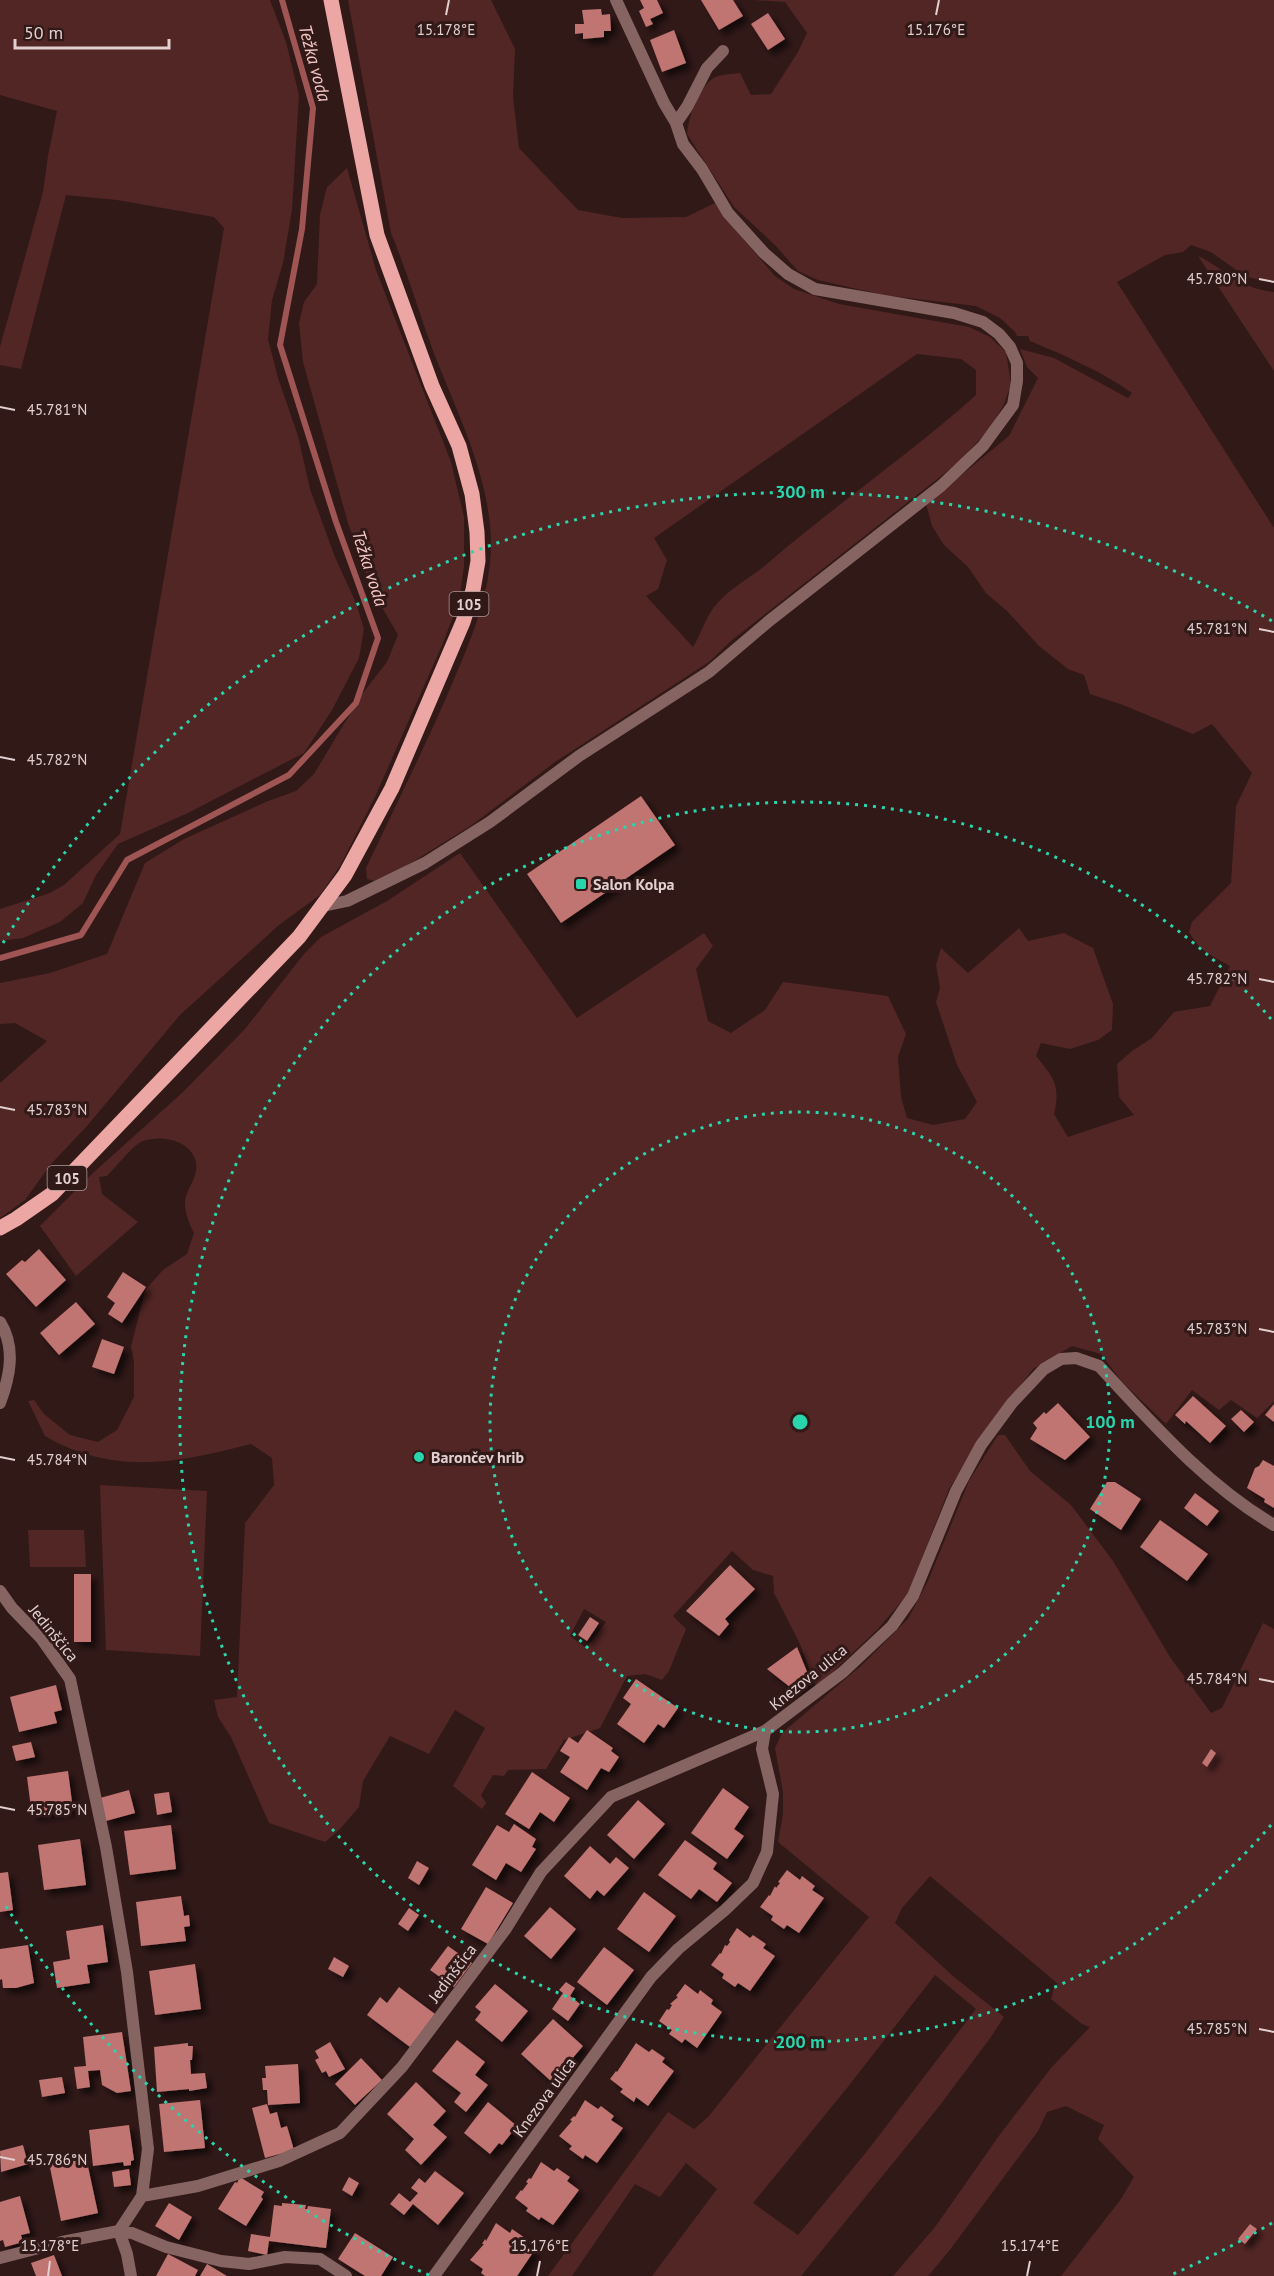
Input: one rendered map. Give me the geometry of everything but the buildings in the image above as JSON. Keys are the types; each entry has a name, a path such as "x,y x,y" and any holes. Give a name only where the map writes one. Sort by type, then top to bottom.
{"main road":[{"name":"105","path":"0,1228 52,1194 299,937 323,906 345,875 392,788 463,622 473,590 478,561 472,494 459,446 432,386 377,235 331,0"}],"street":[{"path":"323,906 347,901 425,863 490,822 579,756 708,672 769,621 941,486 983,446 1013,405 1017,363 1010,347 999,333 983,322 954,313 815,289 788,274 764,253 728,213 702,169 683,144 676,123 664,103 616,0"},
{"path":"676,123 687,107 706,68 723,51"},
{"path":"0,1322 10,1347 10,1367 0,1403"},
{"name":"Knezova ulica","path":"434,2276 651,1977 678,1949 753,1883 767,1852 773,1794 762,1749 765,1731 843,1672 892,1626 913,1596 956,1491 981,1445 1012,1403 1044,1369 1061,1359 1076,1358 1099,1366 1210,1480 1244,1508 1274,1525"},
{"name":"Jedinščica","path":"0,1591 12,1608 41,1638 70,1679 106,1847 127,1972 148,2149 142,2196 119,2231"},
{"name":"Jedinščica","path":"142,2196 198,2186 279,2161 340,2133 402,2067 505,1930 541,1872 610,1797 765,1731"},
{"path":"119,2231 127,2254 131,2276"},
{"path":"0,2258 62,2242 119,2231 132,2233 166,2247 221,2261 249,2264 285,2258 320,2259 346,2276"}],"shaded area":[{"path":"0,0 270,0 286,42 299,95 292,210 283,263 272,300 268,339 278,378 298,436 310,489 335,557 356,603 364,629 359,658 332,710 304,753 188,813 118,844 96,875 83,903 60,922 23,938 0,941 0,909 50,893 64,885 120,834 224,228 214,217 117,200 66,195 21,369 0,365 0,347 43,192 57,111 0,95"},
{"path":"348,0 491,0 515,49 513,97 519,148 578,210 622,218 686,217 715,203 775,276 794,289 839,304 969,327 990,337 1006,352 1011,384 1004,404 991,427 959,462 732,640 709,662 555,762 472,825 390,876 375,881 367,879 366,868 429,736 478,619 487,582 491,543 485,493 478,468 391,233","holes":["917,354 961,359 976,370 976,395 925,438 726,594 711,612 693,647 646,596 658,589 667,560 654,538"]},
{"path":"753,0 1274,0 1274,282 1246,277 1211,252 1191,245 1183,252 1165,255 1117,282 1274,528 1274,1401 1257,1418 1231,1400 1219,1410 1192,1390 1166,1424 1122,1382 1101,1354 1072,1346 1033,1369 999,1413 949,1489 908,1594 876,1631 816,1687 800,1644 774,1593 773,1576 753,1570 732,1551 673,1616 686,1629 669,1671 662,1680 645,1674 627,1676 600,1728 564,1740 546,1769 508,1770 504,1776 493,1775 481,1795 486,1803 482,1809 453,1786 485,1728 455,1710 429,1754 390,1736 363,1781 359,1807 325,1842 269,1823 231,1737 218,1717 214,1700 237,1697 245,1523 274,1485 272,1458 251,1444 172,1460 146,1462 96,1457 71,1449 45,1436 28,1401 34,1400 44,1414 70,1435 98,1442 117,1430 134,1397 134,1362 131,1347 145,1290 163,1270 187,1254 194,1233 185,1202 195,1176 195,1159 191,1152 180,1143 173,1140 150,1139 135,1147 107,1176 99,1177 102,1194 138,1222 76,1276 40,1226 94,1172 182,1093 245,1029 304,954 321,937 387,901 460,853 577,1018 704,933 713,946 696,969 708,1021 731,1033 765,1010 783,982 888,996 906,1034 898,1057 901,1097 907,1118 933,1125 965,1119 977,1102 957,1065 936,1002 940,988 936,965 941,948 968,973 1019,928 1028,941 1064,933 1093,948 1113,1004 1112,1030 1098,1040 1070,1049 1041,1043 1036,1056 1054,1082 1057,1096 1054,1114 1068,1137 1134,1115 1119,1097 1117,1064 1152,1038 1174,1012 1210,1006 1230,966 1202,949 1189,932 1192,922 1231,883 1236,806 1252,773 1212,724 1193,734 1090,694 1084,675 1068,669 1039,646 1007,611 986,593 968,567 944,545 932,526 926,504 1009,436 1038,378 1027,367 1020,349 1054,358 1128,398 1132,393 1096,371 1030,341 1028,336 1017,336 1000,318 976,306 883,295 818,280 798,271 775,245 734,207 687,134 690,120 702,91 712,79 718,76 740,73 751,95 771,94 798,52 807,33 785,2","holes":["584,1609 606,1622 586,1648 570,1636"]},
{"path":"347,168 376,270 451,462 464,517 464,566 459,601 443,643 375,797 340,866 320,895 279,925 180,1015 87,1126 51,1164 25,1200 0,1218 0,1083 47,1041 15,1023 0,1024 0,983 50,973 107,954 145,863 184,839 268,801 296,791 314,774 362,694 387,662 398,635 371,588 348,523 303,362 299,323 304,302 317,284 320,215 327,187"},
{"path":"1198,256 1243,283 1274,292 1274,371"},
{"path":"998,1435 1005,1435 1030,1471 1071,1505 1113,1561 1170,1657 1211,1713 1222,1708 1263,1623 1274,1629 1274,2276 1061,2276 1121,2199 1134,2177 1098,2139 1104,2125 1066,2106 1047,2112 1038,2131 928,2276 893,2276 935,2227 1001,2133 1051,2068 1090,2027 1082,2024 1051,1999 1054,1988 1058,1984 930,1876 902,1908 895,1923 953,1976 1004,2017 937,2109 801,2276 652,2276 717,2189 686,2163 660,2197 635,2184 572,2276 548,2276 668,2112 694,2129 708,2117 869,1917 778,1842 783,1814 783,1792 775,1748 782,1733 862,1665 908,1619 928,1581 969,1481","holes":["935,1975 976,2009 868,2150 798,2235 753,2203"]},
{"path":"100,1485 207,1491 200,1656 106,1650"},
{"path":"28,1530 84,1530 86,1567 30,1567"}],"waterway":[{"name":"Težka voda","path":"0,958 81,935 127,860 289,775 356,703 378,638 336,522 280,345 302,229 313,108 282,0"}],"place":[{"name":"Salon Kolpa","path":"581,884"},
{"name":"Barončev hrib","path":"419,1457"}]}
